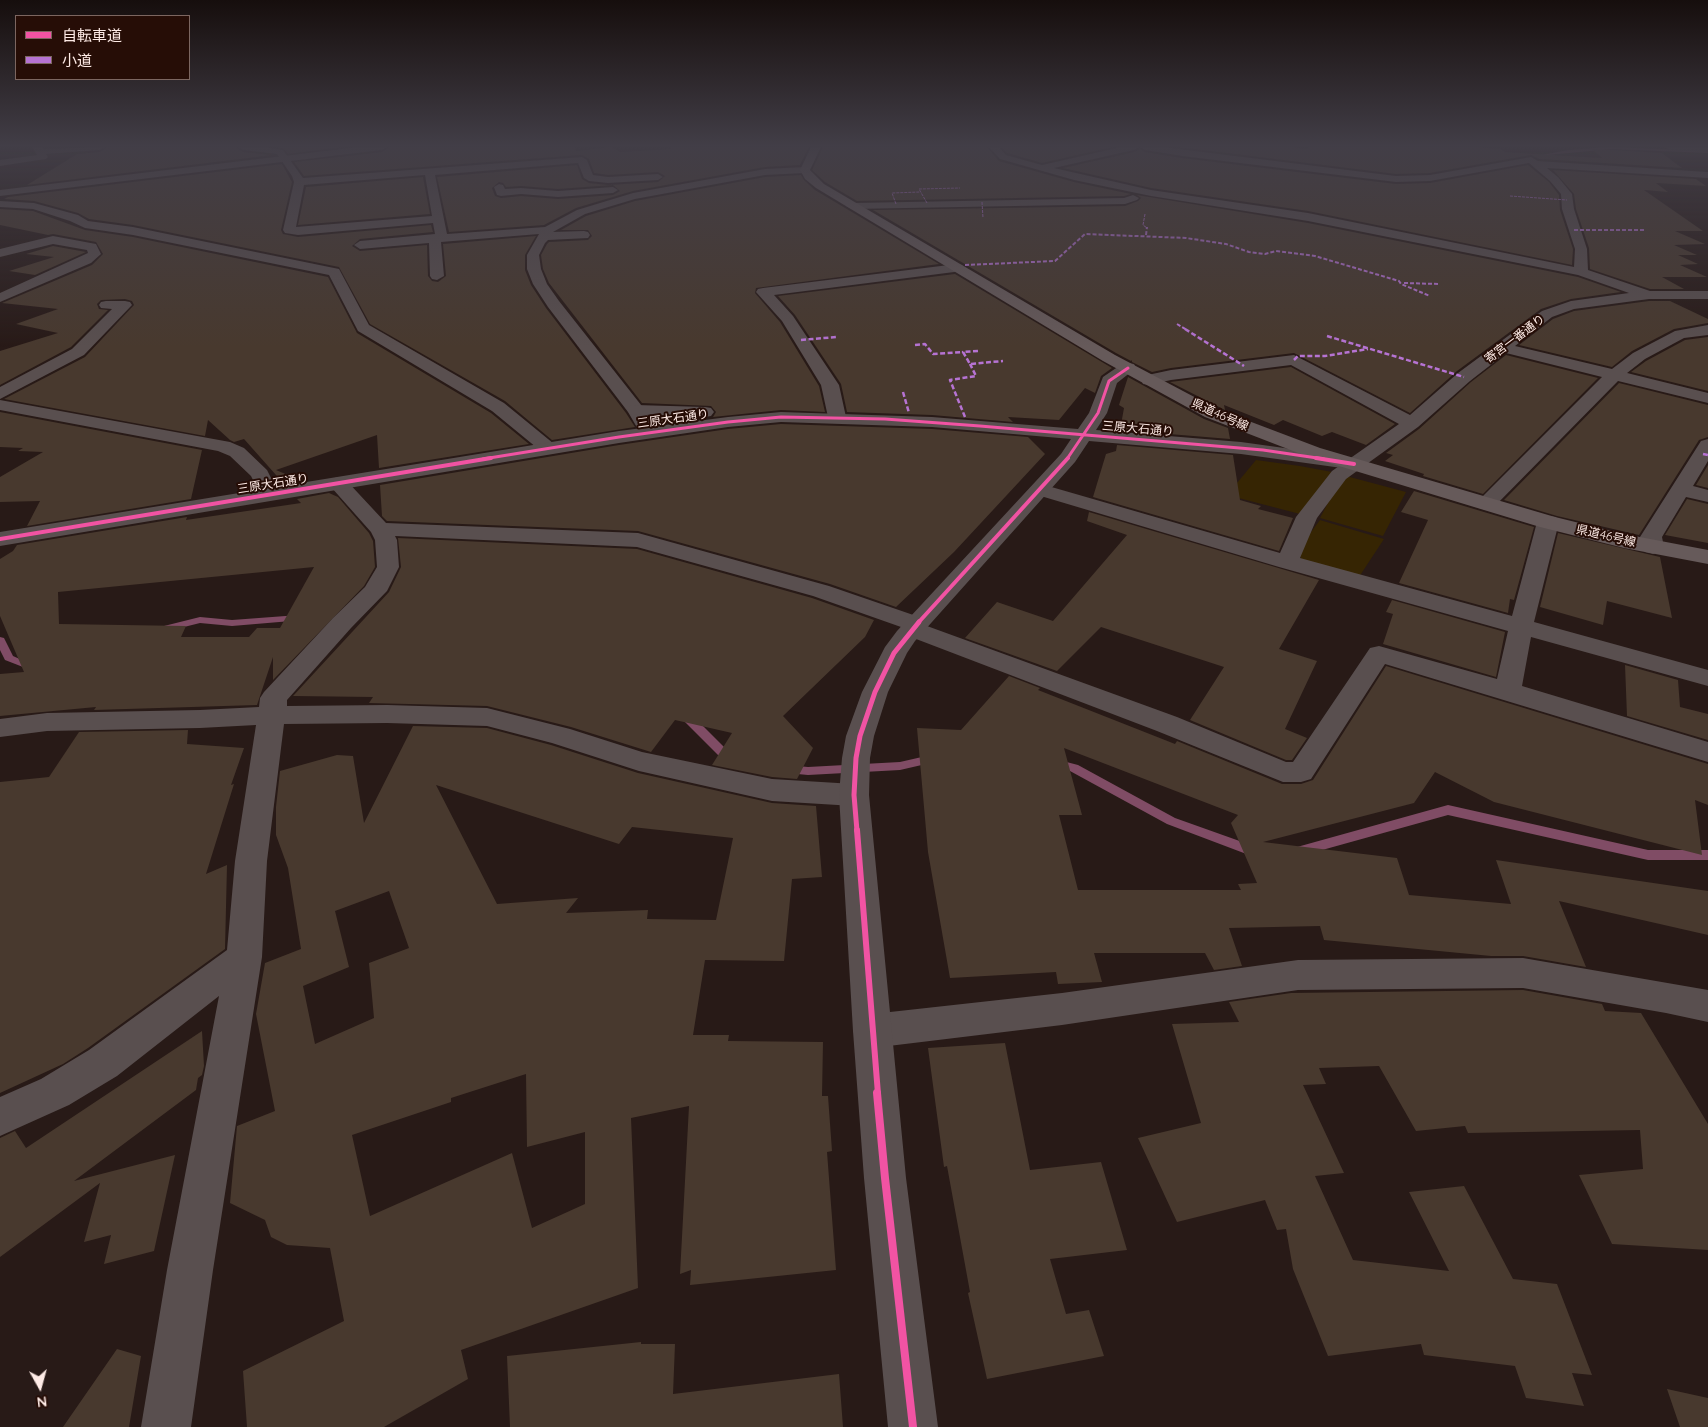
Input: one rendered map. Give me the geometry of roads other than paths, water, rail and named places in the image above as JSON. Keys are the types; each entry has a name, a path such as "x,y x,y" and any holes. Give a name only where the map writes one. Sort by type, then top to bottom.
{"main road":[{"name":"県道46号線","path":"865,214 1149,380 1212,413 1278,440 1548,522 1653,547 1708,557"}],"street":[{"path":"59,214 85,224 133,231 334,272 363,328 498,407 548,448"},
{"path":"292,214 289,230 298,231 439,218"},
{"path":"437,276 438,214"},
{"path":"578,214 547,233 533,255 534,268 540,284 553,304 636,410 649,432"},
{"path":"1286,214 1581,272 1649,296"},
{"path":"1569,214 1581,249 1581,272"},
{"path":"360,245 438,238 547,233 584,235"},
{"path":"0,253 53,240 92,247 95,254 86,260 30,283 0,298"},
{"path":"837,417 830,385 788,319 764,292 957,268"},
{"name":"寄宮一番通り","path":"1288,562 1307,518 1340,475 1412,423 1464,378 1547,314 1571,305 1649,296 1708,295"},
{"path":"0,394 78,352 125,305 106,305"},
{"path":"1486,504 1615,376 1639,356 1680,334 1708,330"},
{"path":"1504,348 1708,398"},
{"path":"1149,380 1171,375 1294,360 1412,423"},
{"path":"914,1427 885,1178 872,1031 855,778 862,728 875,692 894,653 914,626 1041,490 1068,458 1098,413 1109,381 1128,368"},
{"path":"0,405 223,446 237,452 260,474 269,494"},
{"path":"636,410 735,413 782,417"},
{"name":"三原大石通り","path":"0,539 649,432 782,417 837,417 932,422 1263,450 1354,464"},
{"path":"1653,547 1651,537 1708,445"},
{"path":"166,1427 190,1270 244,958 251,861 270,715 274,698 349,616 375,591 388,567 386,540 380,529 338,483"},
{"path":"1681,489 1708,496"},
{"path":"1041,490 1288,562 1708,678"},
{"path":"1508,691 1521,627 1548,522"},
{"path":"380,529 441,530 638,540 812,589 914,626 1167,724 1283,772 1301,772 1379,654 1708,752"},
{"path":"0,728 46,722 200,719 270,715 387,714 488,717 560,736 639,761 772,790 855,778"},
{"path":"0,1118 56,1092 103,1063 244,958"},
{"path":"872,1031 1062,1009 1298,975 1523,973 1708,1006"}],"waterway":[{"path":"160,630 200,620 232,623 299,618"},
{"path":"0,640 9,658 23,664 33,663"},
{"path":"684,714 726,756 733,758"},
{"path":"787,769 808,771 900,766 935,758"},
{"path":"1055,763 1074,768 1171,821 1257,853"},
{"path":"1297,852 1448,810 1648,855 1708,855"}]}
